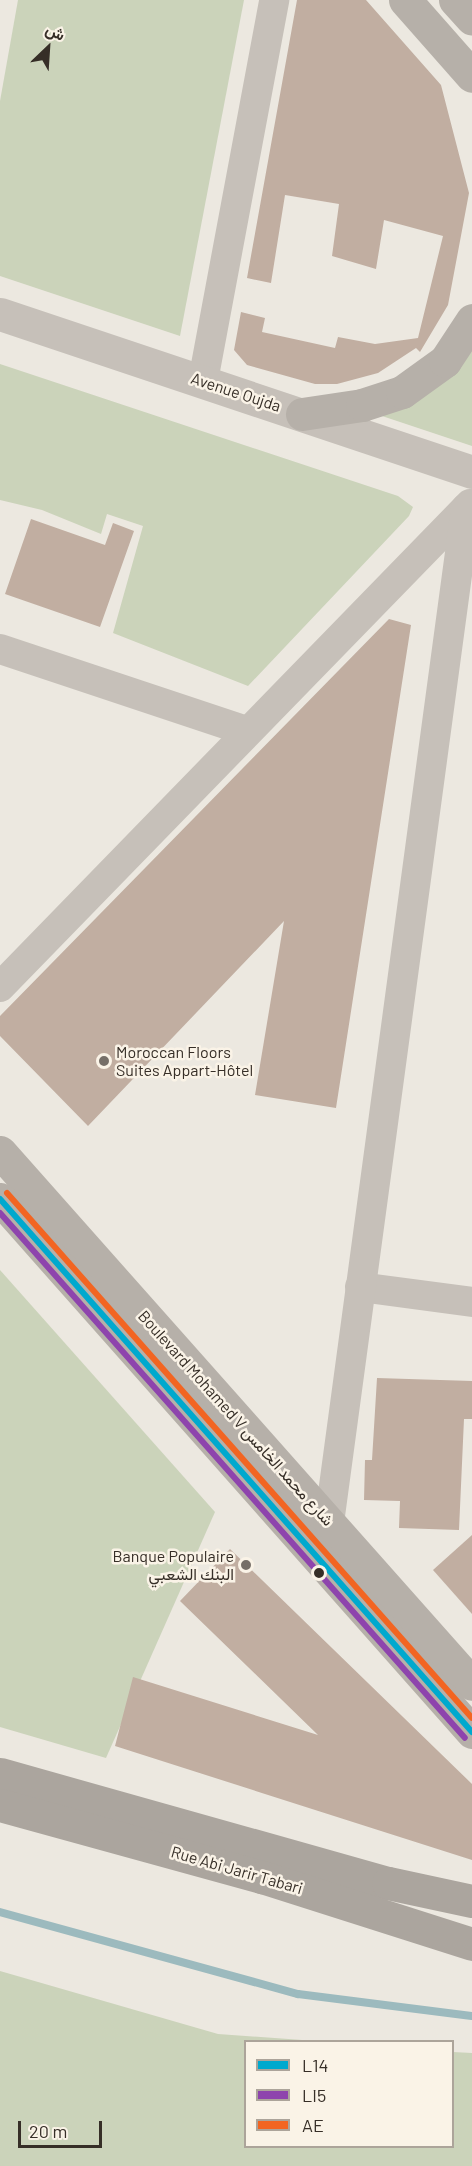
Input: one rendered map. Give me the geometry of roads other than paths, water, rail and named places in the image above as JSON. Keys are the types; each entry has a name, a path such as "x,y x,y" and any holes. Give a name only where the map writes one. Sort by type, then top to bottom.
{"main road":[{"path":"405,0 462,64 472,97"},
{"path":"455,0 472,19"},
{"path":"302,414 362,405 402,392 445,361 472,320"},
{"name":"Boulevard Mohamed V شارع محمد الخامس","path":"0,1152 472,1684"},
{"name":"Boulevard Mohamed V شارع محمد الخامس","path":"0,1199 472,1732"},
{"name":"Rue Abi Jarir Tabari","path":"0,1774 388,1883 472,1901"},
{"name":"Rue Abi Jarir Tabari","path":"0,1805 262,1877 472,1944"}],"street":[{"path":"203,381 274,0"},
{"name":"Avenue Oujda","path":"0,314 472,472"},
{"path":"0,987 246,731 469,505"},
{"path":"329,1523 469,505"},
{"path":"0,649 246,731"},
{"path":"360,1287 472,1302"}],"waterway":[{"path":"0,1912 298,1994 472,2016"}],"place":[{"name":"Moroccan Floors Suites Appart-Hôtel","path":"104,1061"},
{"name":"Banque Populaire البنك الشعبي","path":"246,1565"}]}
